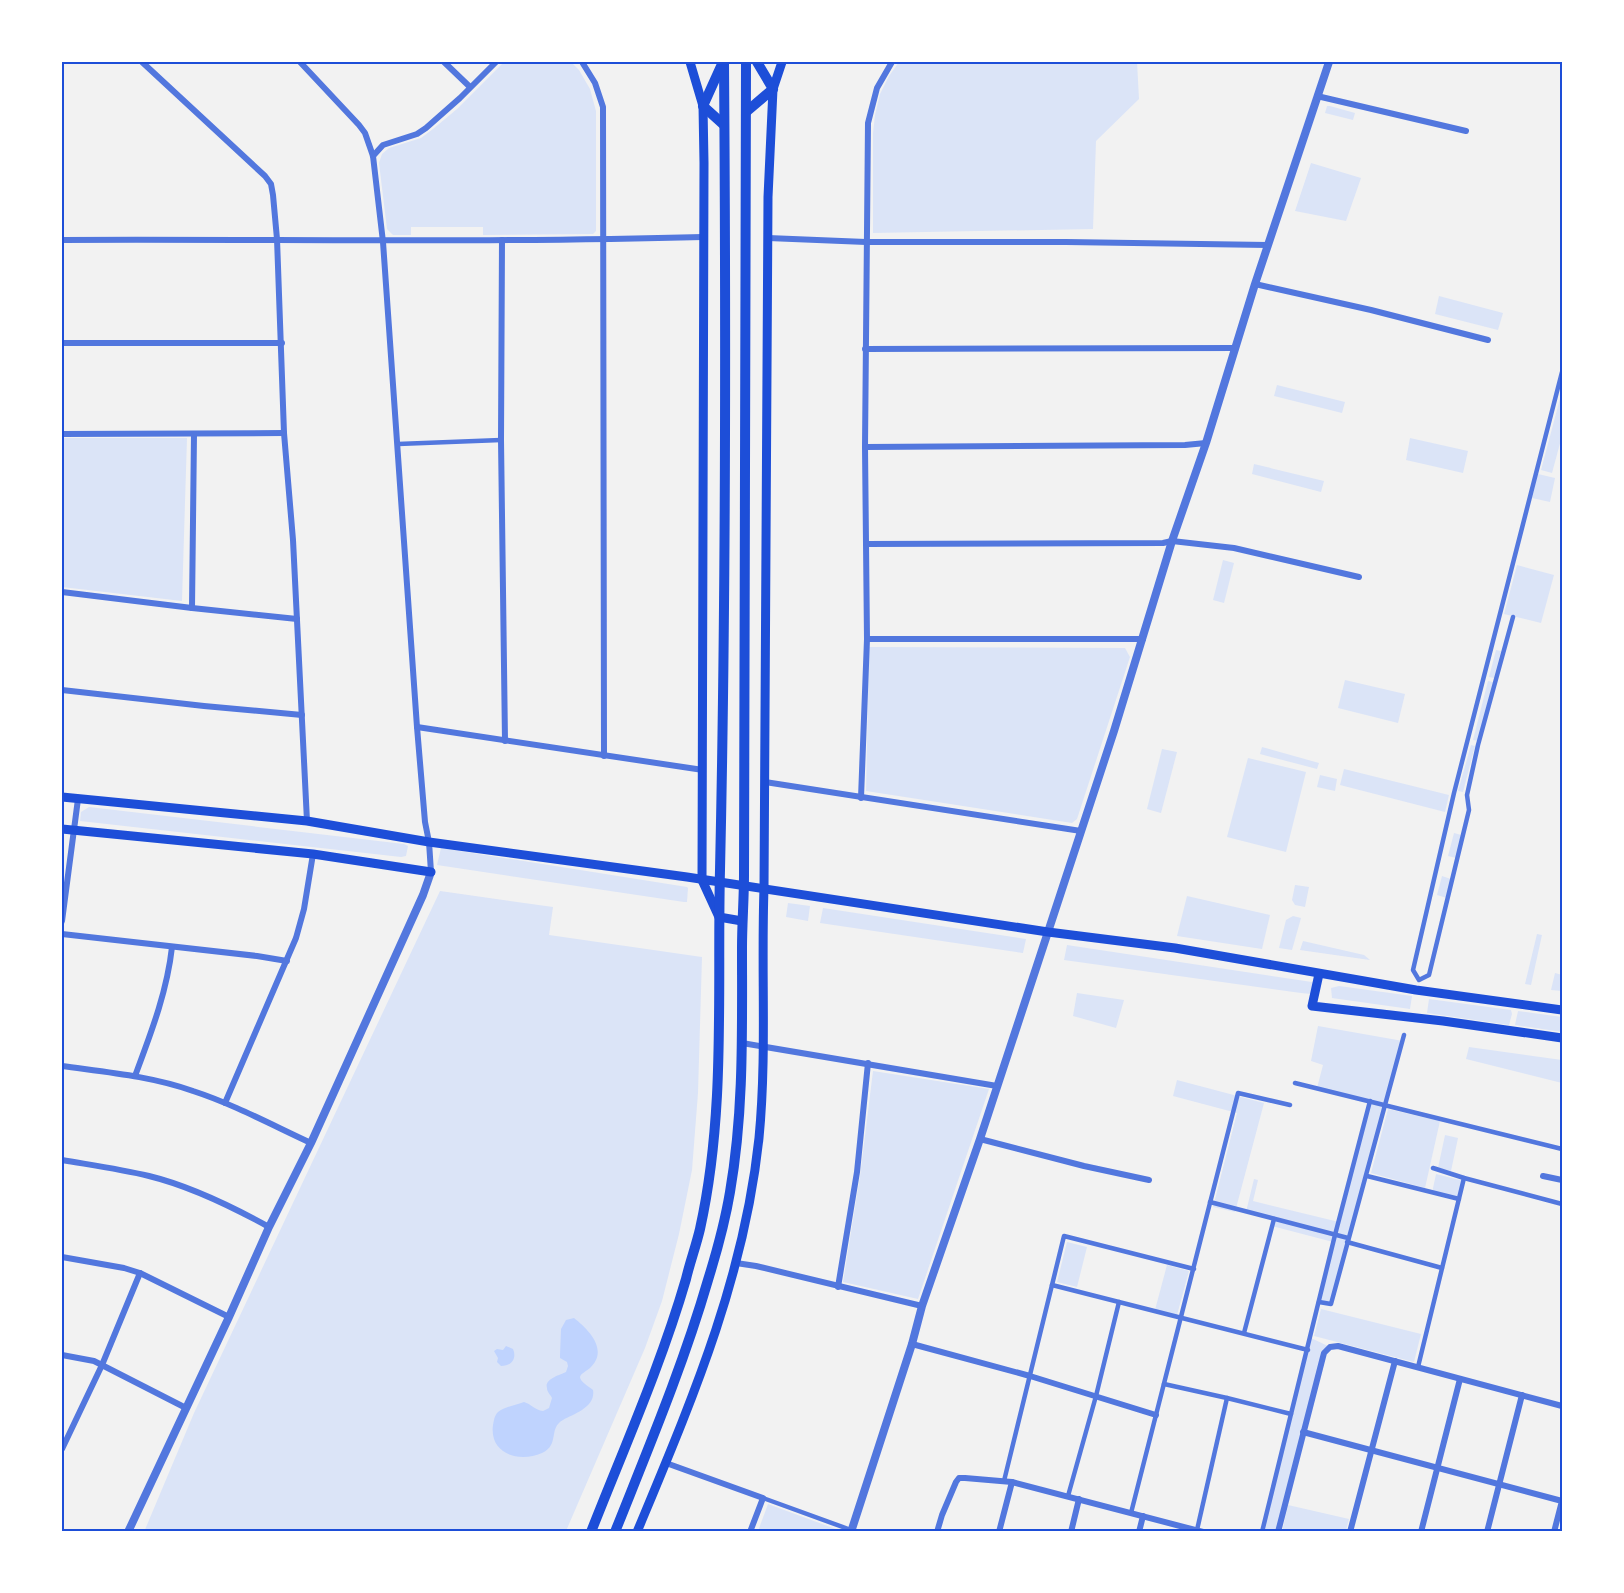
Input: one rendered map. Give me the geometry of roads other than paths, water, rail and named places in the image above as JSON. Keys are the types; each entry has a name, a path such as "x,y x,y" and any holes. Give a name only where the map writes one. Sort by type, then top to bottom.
{"highway":[{"path":"724,62 703,106 724,125"},
{"path":"591,1532 675,1317 700,1230 708,1188 714,1134 718,1039 722,773 724,62"},
{"path":"615,1532 696,1324 722,1235 738,1137 742,1088 744,886 746,62"},
{"path":"746,112 773,89 757,62"}],"main road":[{"path":"690,62 703,106 702,880 719,917 742,921"},
{"path":"637,1532 693,1397 717,1330 736,1263 750,1196 763,1090 768,238 773,89 782,62"},
{"path":"62,797 307,821 429,842 1048,932 1175,948 1420,991 1563,1010"},
{"path":"62,829 313,854 431,872"},
{"path":"1319,974 1312,1006 1563,1038"}],"street":[{"path":"142,62 265,176 273,195 278,239 284,433 293,540 307,821"},
{"path":"128,1532 310,1143 423,895 431,872 417,727 383,242 373,156 359,125 300,62"},
{"path":"444,62 470,87"},
{"path":"373,156 383,145 417,134 426,128 496,62"},
{"path":"582,62 595,83 603,107 604,756"},
{"path":"861,798 867,639 865,349 868,123 877,88 892,62"},
{"path":"666,1463 851,1531 912,1344 922,1306 980,1139 1081,831 1172,541 1329,62"},
{"path":"1317,96 1466,131"},
{"path":"62,240 278,239 383,242 704,237"},
{"path":"768,238 866,242 1268,244"},
{"path":"502,240 501,440 505,741"},
{"path":"1255,284 1488,340"},
{"path":"62,343 282,343"},
{"path":"865,349 1236,348"},
{"path":"1513,617 1476,755 1467,795 1469,810 1429,975 1419,980 1413,970 1454,793 1563,372"},
{"path":"62,434 284,433"},
{"path":"192,608 194,434"},
{"path":"398,444 501,440"},
{"path":"865,447 1173,446 1206,443"},
{"path":"866,544 1163,543 1172,541 1234,548 1359,578"},
{"path":"62,592 297,619"},
{"path":"867,639 1143,639"},
{"path":"62,690 302,715"},
{"path":"417,727 703,770"},
{"path":"765,782 1081,831"},
{"path":"62,921 78,799"},
{"path":"225,1103 296,938 304,909 313,854"},
{"path":"62,934 287,961"},
{"path":"135,1076 166,987 172,946"},
{"path":"1319,1302 1331,1304 1404,1035"},
{"path":"742,1043 997,1086"},
{"path":"838,1287 858,1172 868,1063"},
{"path":"62,1066 135,1076 192,1090 310,1143"},
{"path":"1295,1083 1563,1149"},
{"path":"1131,1513 1238,1093 1290,1105"},
{"path":"1262,1532 1370,1101"},
{"path":"980,1139 1149,1180"},
{"path":"62,1160 168,1181 269,1227"},
{"path":"1433,1168 1563,1204"},
{"path":"1367,1176 1459,1199"},
{"path":"1543,1176 1563,1180"},
{"path":"1418,1367 1464,1178"},
{"path":"1210,1202 1335,1235 1442,1269"},
{"path":"1244,1333 1274,1219"},
{"path":"1004,1481 1064,1236 1194,1269"},
{"path":"62,1257 140,1273 229,1317"},
{"path":"736,1263 922,1306"},
{"path":"62,1449 102,1365 140,1273"},
{"path":"1052,1285 1308,1350"},
{"path":"1068,1496 1119,1302"},
{"path":"912,1344 1030,1376 1156,1415"},
{"path":"1278,1532 1324,1353 1330,1347 1338,1346 1395,1360 1563,1406"},
{"path":"62,1355 84,1358 102,1365 186,1408"},
{"path":"1350,1532 1395,1360"},
{"path":"1421,1532 1460,1379"},
{"path":"1164,1384 1291,1414"},
{"path":"1487,1532 1522,1395"},
{"path":"937,1532 959,1478 1012,1482 1200,1531 1227,1398"},
{"path":"1303,1432 1562,1501 1554,1532"},
{"path":"999,1532 1012,1482"},
{"path":"750,1532 763,1498"},
{"path":"1071,1532 1079,1499"},
{"path":"1139,1532 1143,1516"}],"water":[{"path":"574,1318 591,1334 597,1347 598,1354 595,1361 580,1377 583,1383 593,1390 591,1401 583,1409 559,1423 551,1446 547,1450 524,1457 507,1454 496,1443 493,1435 496,1415 503,1409 524,1402 543,1411 549,1408 552,1398 547,1389 548,1382 566,1372 568,1366 567,1362 560,1358 561,1329 566,1320"},
{"path":"506,1346 513,1349 514,1358 508,1365 501,1366 497,1362 498,1358 494,1351 503,1350"}]}
